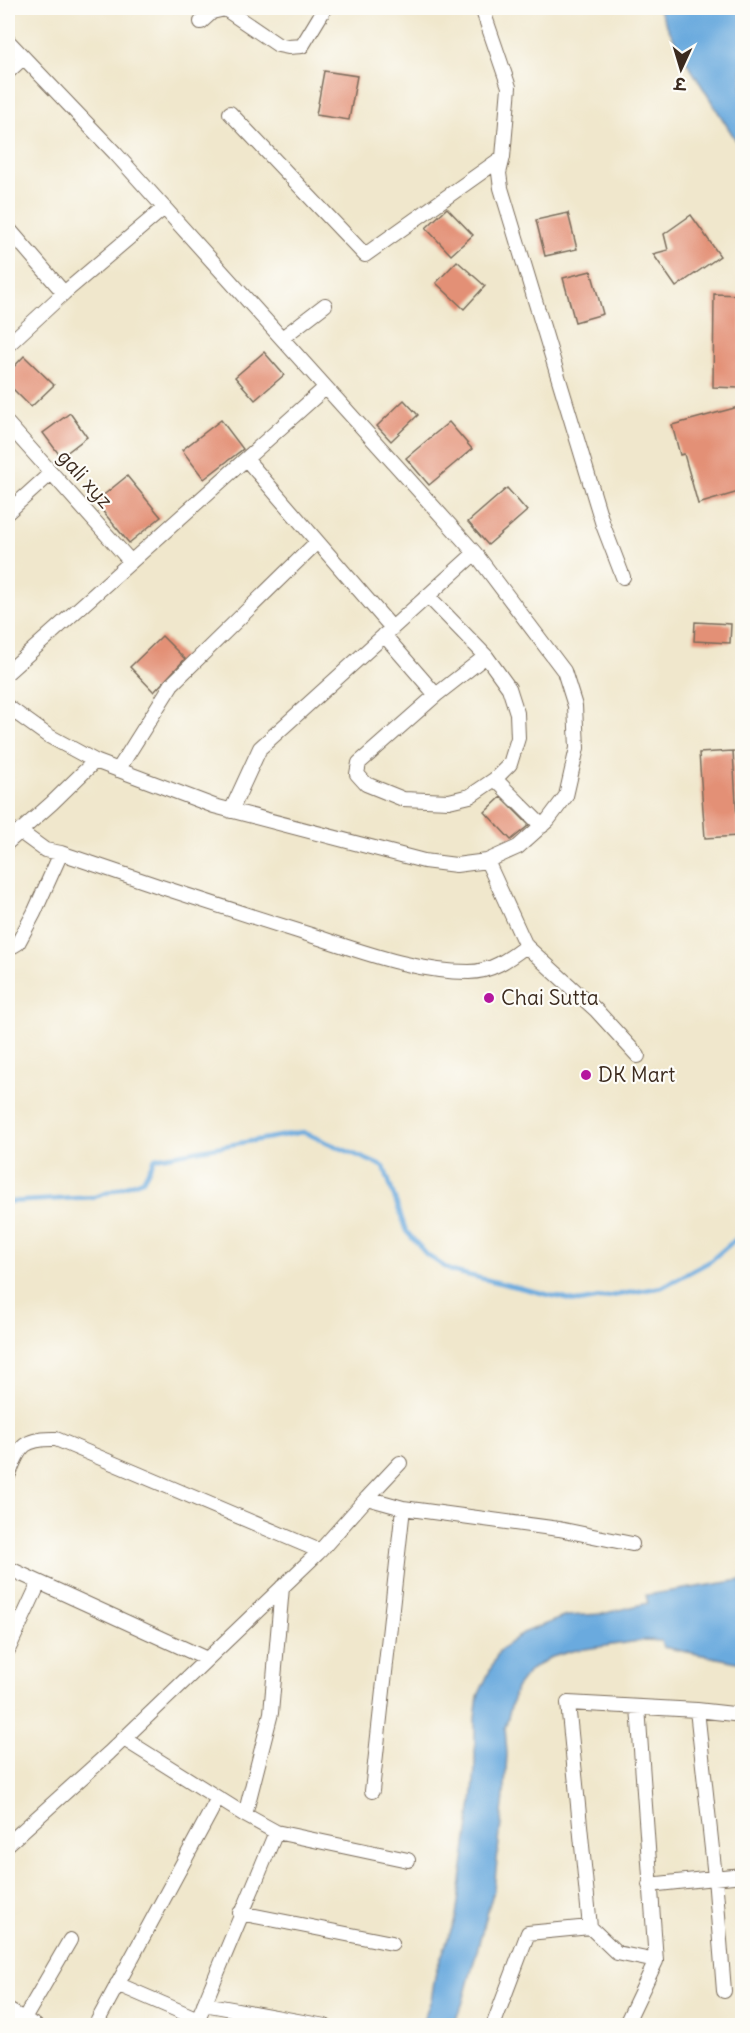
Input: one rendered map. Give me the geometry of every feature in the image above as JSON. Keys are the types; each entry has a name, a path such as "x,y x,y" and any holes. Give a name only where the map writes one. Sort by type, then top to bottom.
{"street":[{"path":"201,22 212,12 225,9 278,45 302,46 325,8"},
{"path":"482,8 509,87 503,157 499,173 501,188 603,525 622,577"},
{"path":"8,41 115,153 475,553 564,671 575,706 577,748 566,796 542,826 518,847 487,861 456,865 424,861 214,806 95,761 47,735 8,707"},
{"path":"8,72 23,58"},
{"path":"230,112 365,255 503,157"},
{"path":"8,345 64,293 164,208"},
{"path":"8,228 64,293"},
{"path":"282,338 325,305"},
{"path":"8,672 325,388"},
{"name":"gali xyz","path":"8,424 131,562"},
{"path":"246,459 317,542 436,695"},
{"path":"8,513 51,473"},
{"path":"118,770 172,684 317,542"},
{"path":"231,811 260,748 475,553"},
{"path":"428,596 486,656 509,688 517,713 518,738 510,764 495,779 470,796 449,801 403,799 366,783 357,774 358,763 436,695 486,656"},
{"path":"8,842 95,761"},
{"path":"495,779 542,826"},
{"path":"19,831 45,850 358,950 426,968 471,972 492,968 526,946"},
{"path":"8,949 18,943 34,913 60,853"},
{"path":"487,861 526,946 596,1010 638,1056"},
{"path":"8,1476 19,1448 37,1438 56,1439 320,1551"},
{"path":"8,1844 124,1738 320,1551 400,1463"},
{"path":"367,1498 403,1508 559,1528 632,1544"},
{"path":"372,1791 403,1508"},
{"path":"8,1568 207,1659"},
{"path":"8,1650 39,1583"},
{"path":"245,1815 271,1713 282,1587"},
{"path":"656,1961 617,1953 590,1927 568,1703 697,1710 742,1715"},
{"path":"625,2025 656,1961 638,1707"},
{"path":"697,1710 715,1877 724,1991"},
{"path":"124,1738 245,1815 276,1832 408,1860"},
{"path":"95,2025 218,1798"},
{"path":"117,1984 198,2022 240,1913 276,1832"},
{"path":"650,1885 742,1875"},
{"path":"240,1913 392,1943"},
{"path":"493,2025 528,1933 590,1927"},
{"path":"8,2010 27,2023 70,1940"},
{"path":"204,2004 325,2025"}],"water":[{"path":"658,8 742,8 742,150 681,53"},
{"path":"742,1580 742,1663 663,1647 661,1641 645,1640 572,1651 549,1658 530,1670 516,1688 505,1728 507,1754 505,1786 494,1889 462,2005 453,2025 420,2025 431,2000 436,1971 456,1917 472,1802 478,1696 499,1651 523,1633 566,1616 602,1614 648,1603 646,1595"}],"building":[{"path":"324,71 357,76 349,120 316,115"},
{"path":"447,208 473,235 451,255 426,228"},
{"path":"568,213 577,249 545,256 536,220"},
{"path":"691,215 720,256 676,287 653,254 668,250 664,234"},
{"path":"457,261 485,286 464,309 436,283"},
{"path":"591,271 603,314 575,322 563,278"},
{"path":"714,294 741,295 740,388 713,387"},
{"path":"264,352 284,375 255,400 235,377"},
{"path":"24,356 54,385 31,407 8,384 8,373"},
{"path":"404,400 418,415 391,441 377,426"},
{"path":"742,406 742,491 698,504 684,454 680,455 672,425"},
{"path":"70,413 87,437 61,457 43,433"},
{"path":"221,420 243,449 204,479 182,450"},
{"path":"449,422 472,449 429,485 406,458"},
{"path":"127,476 161,517 129,543 95,502"},
{"path":"507,488 527,511 488,545 468,522"},
{"path":"695,622 731,624 730,643 694,641"},
{"path":"162,636 185,659 154,692 130,667"},
{"path":"733,751 738,836 705,838 699,753"},
{"path":"501,797 529,825 511,840 485,812"}],"waterway":[{"path":"8,1202 95,1197 143,1180 155,1158 303,1132 384,1167 406,1231 427,1255 451,1271 578,1302 662,1287 709,1262 742,1234"}],"place":[{"name":"Chai Sutta","path":"489,998"},
{"name":"DK Mart","path":"586,1075"}]}
